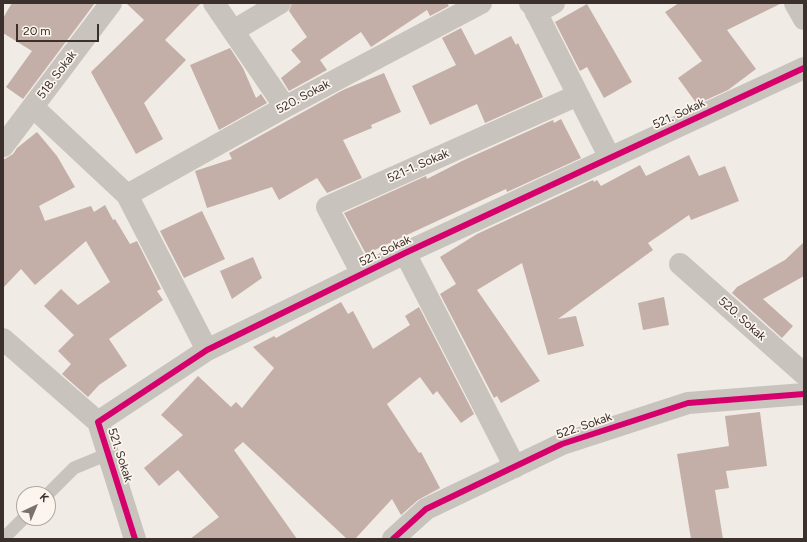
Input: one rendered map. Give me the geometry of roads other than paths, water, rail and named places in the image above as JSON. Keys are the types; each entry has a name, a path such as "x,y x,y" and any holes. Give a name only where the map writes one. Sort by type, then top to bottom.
{"street":[{"name":"518. Sokak","path":"3,146 111,3"},
{"path":"214,3 285,107"},
{"path":"233,31 280,3"},
{"name":"520. Sokak","path":"127,195 285,107 481,3"},
{"path":"795,3 804,18"},
{"path":"540,6 578,95 610,158"},
{"name":"521. Sokak","path":"135,539 98,422 208,350 405,252 804,68"},
{"name":"521-1. Sokak","path":"362,274 327,207 578,95"},
{"path":"33,107 127,195 208,350"},
{"path":"405,252 515,467"},
{"name":"520. Sokak","path":"680,264 804,374"},
{"path":"3,339 98,422"},
{"name":"522. Sokak","path":"393,539 426,509 562,444 688,403 804,394"}],"lane":[{"path":"56,486 74,468 108,454"},
{"path":"3,539 16,526"}]}
